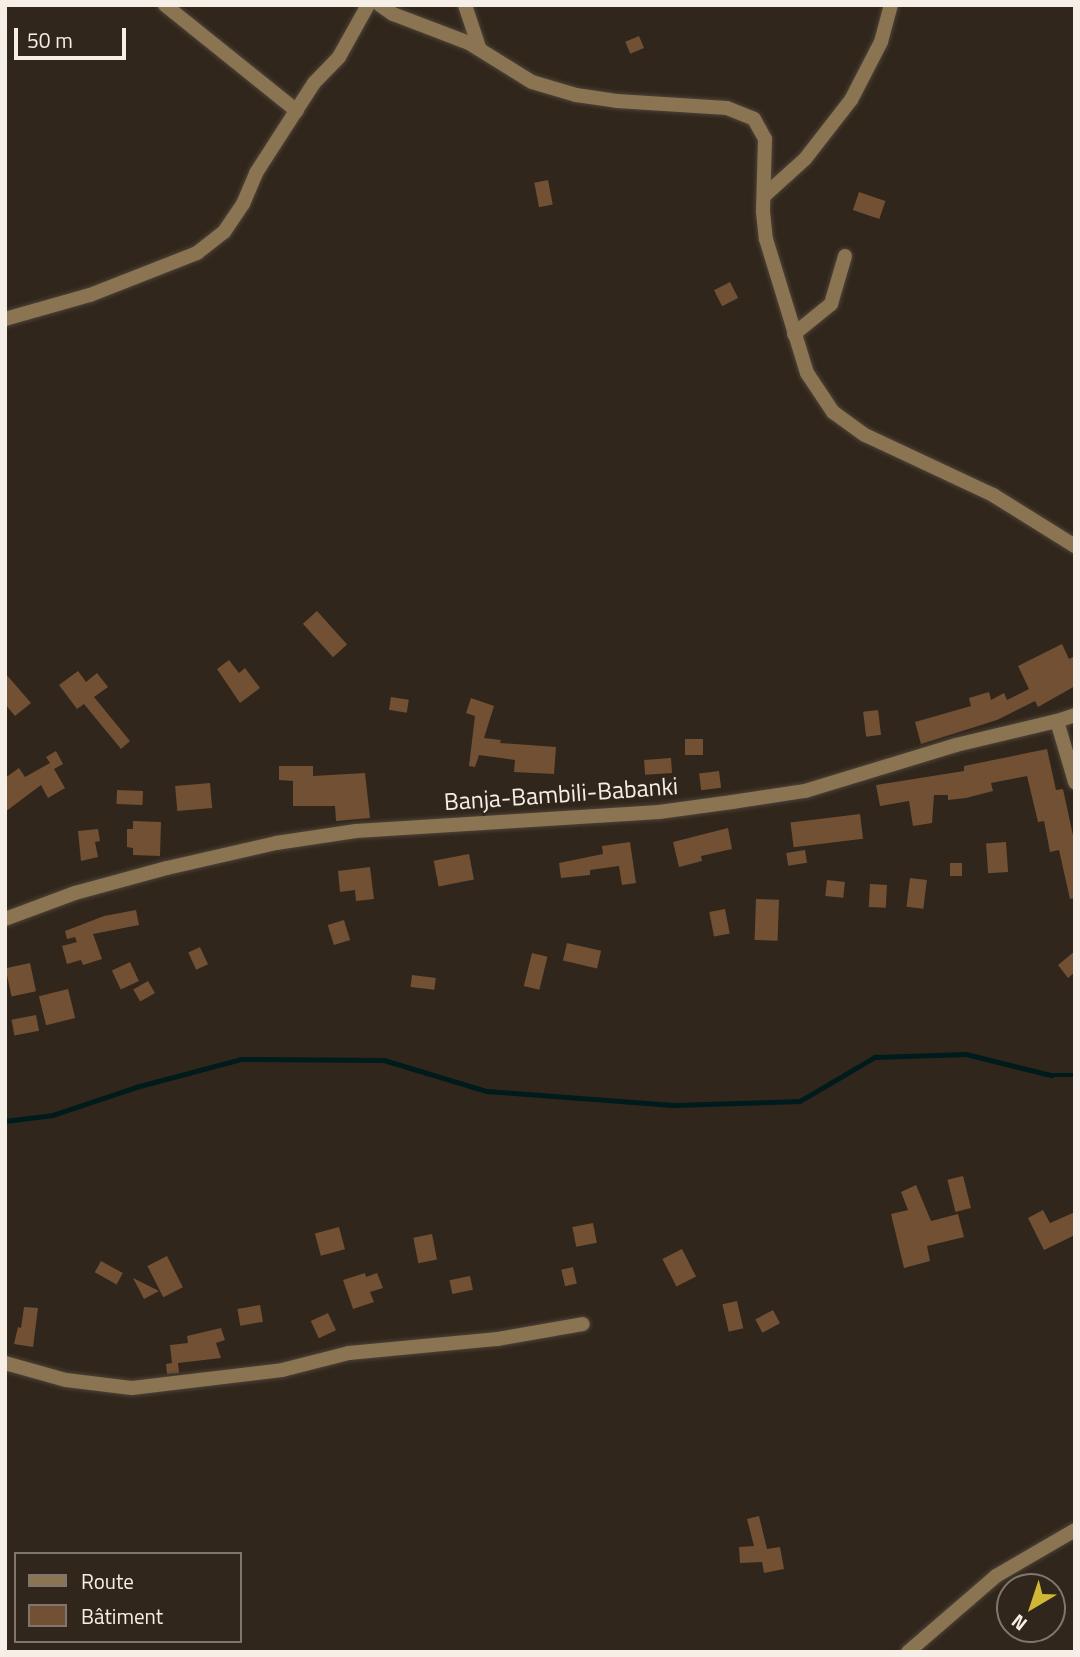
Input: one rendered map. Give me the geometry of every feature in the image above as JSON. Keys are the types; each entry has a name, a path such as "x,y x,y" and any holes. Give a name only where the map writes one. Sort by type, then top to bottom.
{"street":[{"path":"165,5 297,111"},
{"path":"5,319 90,295 197,253 224,232 243,204 256,173 314,83 339,57 368,5"},
{"path":"380,5 393,14 480,50 532,82 576,95 683,107 727,108 754,119 765,139 766,239 807,373 833,412 865,435 993,495 1075,546"},
{"path":"465,5 480,50"},
{"path":"764,196 805,159 851,100 881,42 891,5"},
{"path":"794,334 831,304 845,256"},
{"name":"Banja-Bambili-Babanki","path":"5,919 75,893 276,843 356,831 659,812 805,791 956,744 1075,715"},
{"path":"1058,721 1075,782"},
{"path":"5,1363 66,1380 132,1388 282,1370 349,1353 498,1339 583,1324"},
{"path":"908,1652 996,1576 1075,1530"}],"building":[{"path":"639,36 644,48 630,54 625,42"},
{"path":"548,180 553,205 539,207 534,183"},
{"path":"859,192 885,201 879,219 853,210"},
{"path":"730,282 738,298 722,306 714,290"},
{"path":"317,611 347,644 333,657 303,624"},
{"path":"1062,644 1069,659 1075,656 1075,686 1038,707 1035,701 997,720 921,744 915,722 971,706 969,698 989,692 991,700 1004,693 1007,700 1029,689 1018,666"},
{"path":"229,660 239,673 245,668 260,688 240,703 217,669"},
{"path":"78,671 86,682 97,673 108,687 94,697 130,741 121,749 84,704 77,709 59,685"},
{"path":"5,673 31,703 15,716 5,704"},
{"path":"391,697 409,700 407,713 389,710"},
{"path":"471,698 494,706 484,738 501,740 500,743 556,747 554,774 514,772 515,760 479,755 475,767 469,766 475,716 466,713"},
{"path":"878,710 881,735 866,737 863,712"},
{"path":"685,739 703,739 703,755 685,755"},
{"path":"1047,749 1056,790 1063,789 1075,845 1075,898 1070,899 1059,850 1050,852 1044,821 1038,822 1027,776 991,783 993,791 966,798 948,800 948,795 934,795 932,823 913,826 909,801 880,806 876,785 964,771 964,766"},
{"path":"56,751 63,764 54,769 65,788 48,798 41,785 5,812 5,778 19,768 25,777 50,763 46,757"},
{"path":"671,758 672,773 645,775 644,760"},
{"path":"279,766 313,766 313,776 365,773 370,818 336,821 335,806 293,806 293,781 279,780"},
{"path":"719,771 721,788 701,790 699,773"},
{"path":"210,783 212,808 177,811 175,786"},
{"path":"117,790 143,791 142,805 117,804"},
{"path":"860,814 863,839 794,847 791,823"},
{"path":"133,821 161,822 160,856 133,855 133,848 127,847 127,829 133,829"},
{"path":"728,828 732,849 701,856 702,861 679,867 673,842"},
{"path":"98,829 100,841 95,842 98,857 81,861 78,831"},
{"path":"630,842 636,883 622,885 619,866 590,870 590,875 561,878 559,863 603,854 602,846"},
{"path":"1006,842 1008,872 988,873 986,843"},
{"path":"805,850 807,863 788,866 786,853"},
{"path":"469,854 474,880 439,886 434,861"},
{"path":"950,863 962,863 962,876 950,876"},
{"path":"370,867 374,899 356,901 355,890 340,892 338,871"},
{"path":"910,878 927,880 923,909 906,907"},
{"path":"827,880 845,882 843,898 825,896"},
{"path":"870,884 887,885 886,908 869,907"},
{"path":"756,899 779,900 778,941 755,940"},
{"path":"725,909 730,934 714,937 709,912"},
{"path":"136,910 139,925 93,934 102,959 83,965 81,960 67,964 62,946 77,942 75,937 67,939 65,931 104,916"},
{"path":"344,920 350,940 334,945 328,925"},
{"path":"567,943 601,951 597,968 563,961"},
{"path":"200,947 208,964 196,970 188,952"},
{"path":"1075,951 1075,972 1068,978 1058,965"},
{"path":"532,953 548,957 539,990 524,986"},
{"path":"130,962 139,981 121,989 112,970"},
{"path":"30,963 36,991 12,997 6,968"},
{"path":"412,975 436,978 434,990 411,987"},
{"path":"148,981 155,993 140,1002 133,990"},
{"path":"68,989 75,1018 46,1025 39,996"},
{"path":"36,1015 39,1031 15,1035 11,1020"},
{"path":"963,1176 971,1208 955,1212 947,1180"},
{"path":"916,1185 931,1221 958,1214 964,1237 927,1246 930,1261 904,1268 891,1214 908,1210 901,1192"},
{"path":"1043,1210 1050,1223 1075,1212 1075,1235 1044,1250 1028,1218"},
{"path":"593,1223 597,1243 576,1247 572,1227"},
{"path":"339,1227 345,1249 321,1256 315,1233"},
{"path":"432,1234 437,1260 418,1263 413,1238"},
{"path":"682,1249 696,1277 676,1287 662,1259"},
{"path":"167,1256 183,1287 163,1297 147,1266"},
{"path":"101,1261 123,1273 117,1284 95,1272"},
{"path":"573,1267 577,1284 565,1286 561,1270"},
{"path":"365,1273 366,1277 377,1273 383,1288 370,1292 374,1302 353,1309 343,1280"},
{"path":"470,1276 473,1290 452,1294 449,1280"},
{"path":"133,1278 159,1291 144,1299"},
{"path":"737,1301 743,1328 729,1332 722,1304"},
{"path":"260,1305 263,1322 240,1326 237,1309"},
{"path":"24,1307 38,1308 33,1347 14,1344 18,1327 21,1328"},
{"path":"773,1310 780,1323 762,1333 755,1319"},
{"path":"328,1313 336,1330 319,1338 311,1321"},
{"path":"221,1328 225,1340 216,1343 221,1358 178,1363 179,1373 167,1374 166,1364 172,1363 170,1345 188,1343 187,1336"},
{"path":"759,1516 767,1549 780,1547 784,1569 764,1573 762,1562 740,1563 739,1547 754,1546 747,1519"}],"waterway":[{"path":"5,1121 53,1115 136,1087 241,1059 384,1060 487,1091 675,1105 800,1101 875,1057 966,1054 1051,1075 1075,1075"}]}
